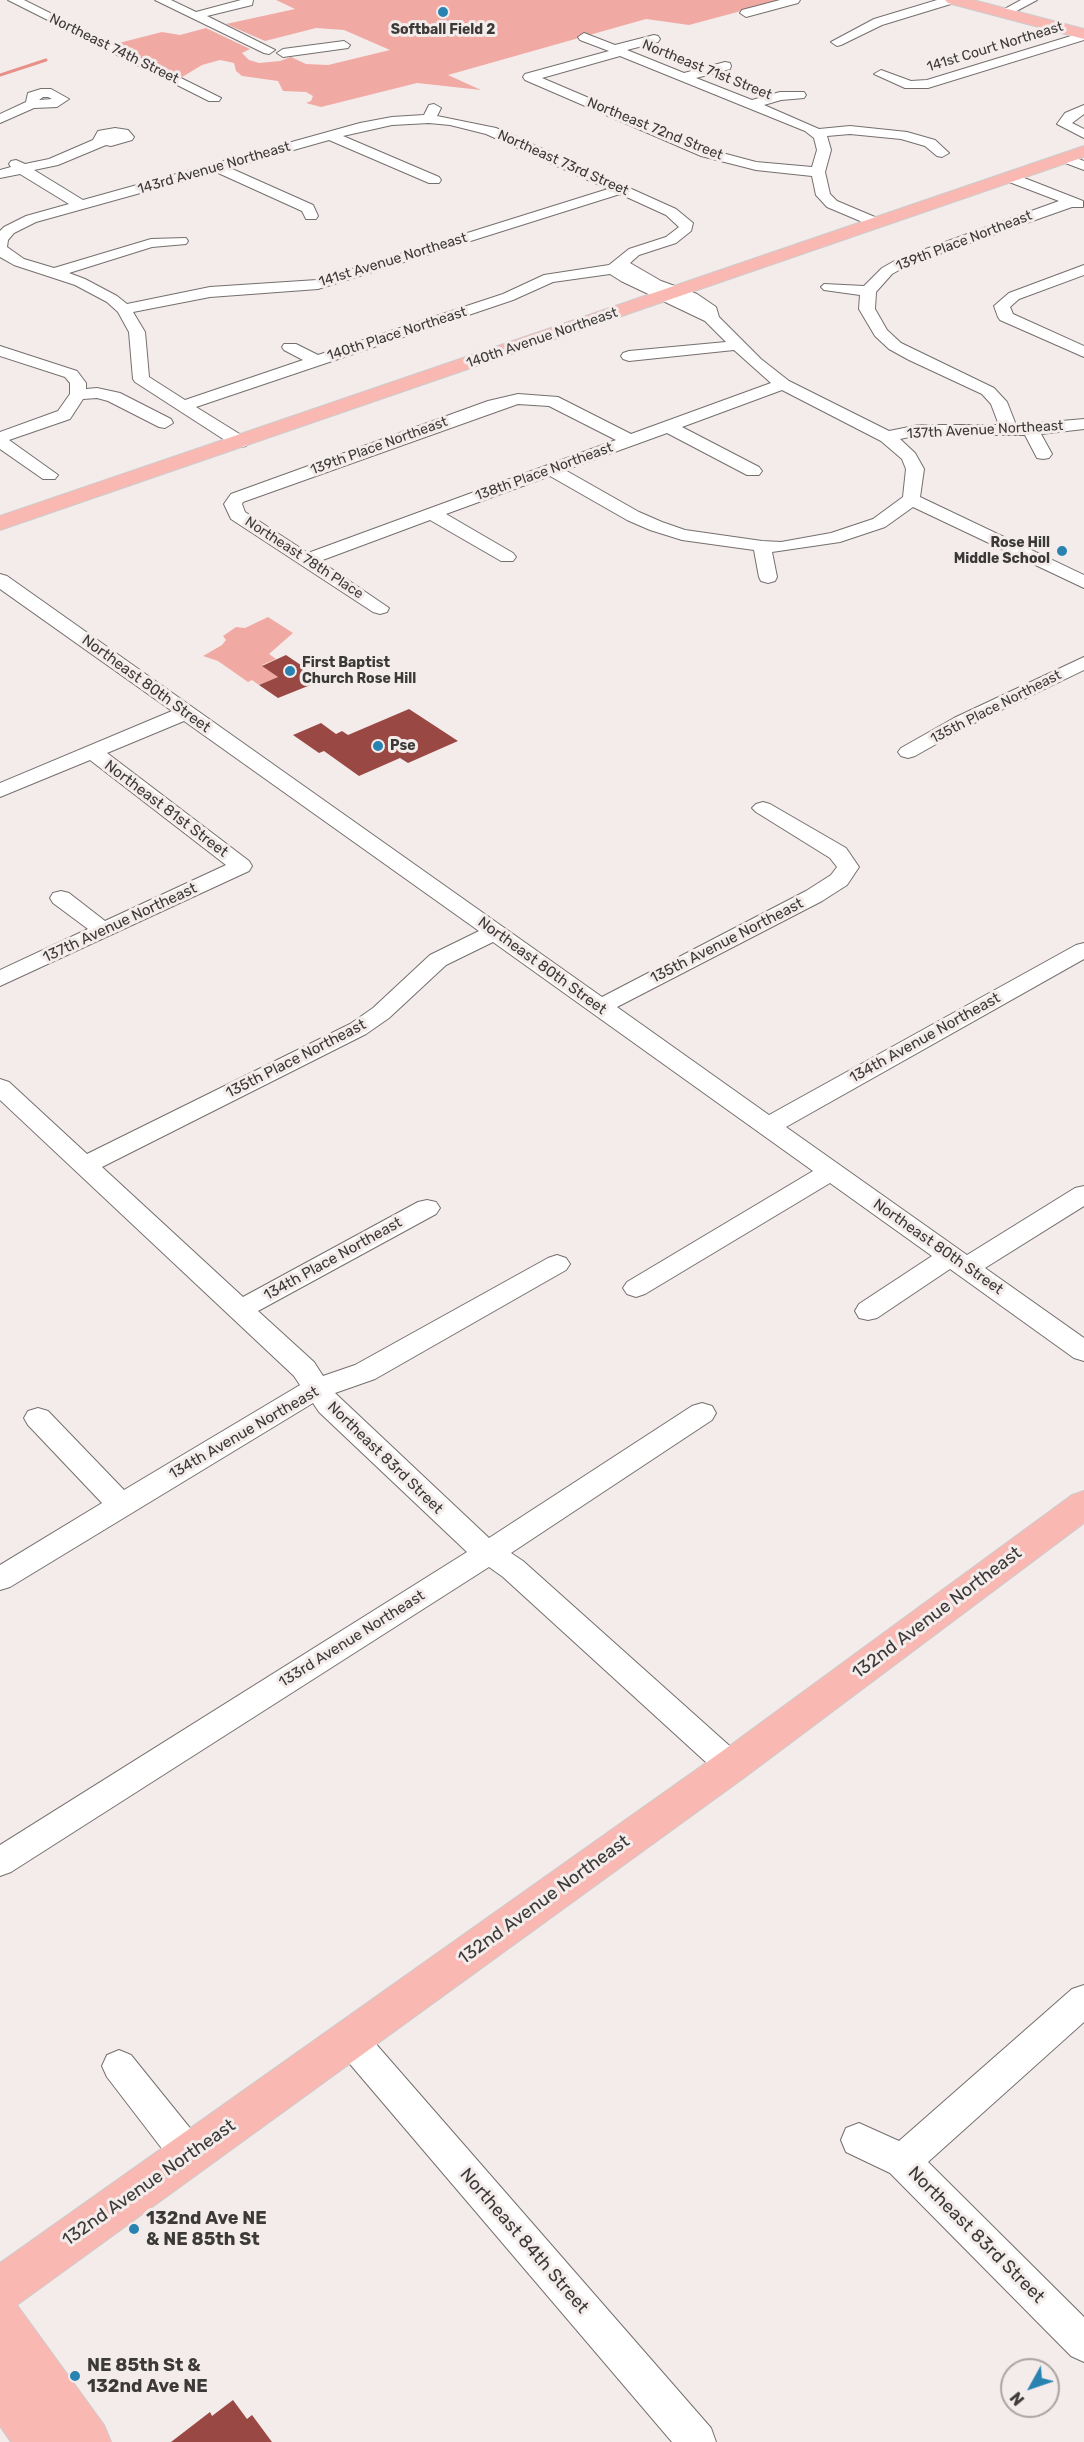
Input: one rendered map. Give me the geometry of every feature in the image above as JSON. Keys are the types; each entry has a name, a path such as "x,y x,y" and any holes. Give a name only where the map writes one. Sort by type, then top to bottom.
{"main road":[{"path":"952,0 1005,12 1084,35"},
{"name":"140th Avenue Northeast","path":"0,523 1084,151"},
{"name":"132nd Avenue Northeast","path":"0,2290 731,1766 1084,1504"},
{"path":"0,2321 87,2442"},
{"path":"0,2385 40,2442"}],"street":[{"name":"Northeast 74th Street","path":"14,0 214,98"},
{"path":"161,0 269,50 284,53 344,45"},
{"path":"746,13 794,0"},
{"path":"824,47 837,51 847,48 845,44 837,42 878,22 952,0"},
{"path":"1005,12 1031,0"},
{"path":"194,15 248,2"},
{"path":"1060,27 1084,19"},
{"name":"141st Court Northeast","path":"880,74 910,85 928,84 1084,35"},
{"name":"Northeast 71st Street","path":"584,37 800,123 818,133"},
{"path":"618,50 654,39"},
{"name":"Northeast 72nd Street","path":"618,50 530,77 706,153 756,166 818,172"},
{"path":"683,76 725,66"},
{"path":"753,104 780,96 799,95"},
{"path":"0,118 32,104"},
{"path":"1084,109 1070,116 1064,124 1084,134"},
{"name":"143rd Avenue Northeast","path":"0,247 1,239 18,225 81,205 329,135 377,123 431,114"},
{"name":"Northeast 73rd Street","path":"431,114 491,131 671,212 692,229 671,240 634,252 626,256 616,267"},
{"path":"876,223 846,210 823,195 818,172 824,150 818,133 850,130 885,132 930,143 942,153"},
{"path":"329,135 434,180"},
{"path":"0,174 53,162 103,141"},
{"path":"0,156 81,205"},
{"path":"1065,158 1084,166"},
{"path":"217,167 308,208 311,216"},
{"path":"1010,177 1078,204"},
{"name":"141st Avenue Northeast","path":"124,309 210,292 318,284 622,189"},
{"name":"139th Place Northeast","path":"868,291 887,270 903,262 1078,204"},
{"path":"55,273 151,243 181,241"},
{"path":"0,247 6,255 19,262 100,291 124,309 137,332 141,379 240,442"},
{"path":"550,469 633,516 656,526 693,537 762,546 802,544 859,531 879,523 910,500 913,494 915,469 909,457 887,437 783,384 755,362 711,318 710,310 702,303 671,293 616,267"},
{"name":"140th Place Northeast","path":"183,406 508,297 549,278 616,267"},
{"path":"1082,273 1005,302 1002,306 1006,317 1084,352"},
{"path":"829,287 868,291 867,309 881,333 895,346 915,357 988,391 999,402 1010,430"},
{"path":"629,356 738,345"},
{"path":"290,347 316,361"},
{"path":"0,351 70,374 78,383 75,399 64,415 0,439"},
{"name":"138th Place Northeast","path":"305,560 783,384"},
{"path":"75,399 96,393 114,397 165,423"},
{"name":"139th Place Northeast","path":"233,504 237,498 247,493 507,401 530,398 552,400 630,440"},
{"name":"137th Avenue Northeast","path":"887,437 919,430 1031,430 1084,424"},
{"path":"667,426 753,471"},
{"path":"1031,430 1043,454"},
{"path":"0,439 49,476"},
{"path":"910,500 926,505 1084,582"},
{"name":"Northeast 78th Place","path":"233,504 233,509 237,514 380,608"},
{"path":"433,513 507,557"},
{"path":"762,546 768,577"},
{"name":"Northeast 80th Street","path":"0,580 1084,1351"},
{"name":"135th Place Northeast","path":"908,753 962,722 1084,663"},
{"path":"0,791 185,713"},
{"name":"Northeast 81st Street","path":"92,753 241,866"},
{"name":"135th Avenue Northeast","path":"600,1007 814,896 839,880 848,867 838,853 763,808"},
{"name":"137th Avenue Northeast","path":"0,979 241,866"},
{"path":"61,898 104,931"},
{"name":"135th Place Northeast","path":"84,1166 358,1029 381,1013 438,960 495,932"},
{"name":"134th Avenue Northeast","path":"767,1127 1084,950"},
{"name":"Northeast 83rd Street","path":"0,1087 304,1369 315,1388 329,1405 472,1541 522,1577 731,1766"},
{"path":"636,1288 831,1171"},
{"path":"868,1311 1084,1194"},
{"name":"134th Place Northeast","path":"240,1310 427,1208"},
{"name":"134th Avenue Northeast","path":"0,1579 315,1388 343,1382 364,1372 557,1264"},
{"name":"133rd Avenue Northeast","path":"0,1862 490,1552 702,1413"},
{"path":"38,1418 122,1506"},
{"path":"903,2161 1084,2000"},
{"name":"Northeast 84th Street","path":"350,2039 697,2442"},
{"path":"119,2066 189,2155"},
{"name":"Northeast 83rd Street","path":"859,2140 903,2161 1084,2343"}],"shaded area":[{"path":"276,0 782,0 689,25 646,19 448,75 481,90 417,83 321,107 306,103 311,101 313,96 306,92 283,91 278,81 242,76 236,71 234,63 220,60 202,65 179,79 111,45 162,32 180,35 206,28 250,49 242,53 249,60 259,63 280,61 291,57 306,64 328,65 390,50 344,30 316,28 265,41 226,24 295,9"},
{"path":"268,617 293,633 269,654 276,659 262,665 278,677 259,685 252,680 248,682 218,661 203,656 222,645 226,640 223,636 236,627 245,628"}],"building":[{"name":"First Baptist Church Rose Hill","path":"286,655 323,680 278,698 259,685 278,677 262,666"},
{"name":"Pse","path":"409,709 458,741 408,763 400,758 359,776 324,751 319,753 293,735 321,723 336,734 342,731 348,735"},
{"path":"233,2400 247,2419 252,2415 272,2442 171,2442 210,2412 212,2416"}],"waterway":[{"path":"0,75 46,60"}],"place":[{"name":"Softball Field 2","path":"443,12"},
{"name":"Rose Hill Middle School","path":"1062,551"},
{"name":"First Baptist Church Rose Hill","path":"290,671"},
{"name":"Pse","path":"378,746"},
{"name":"132nd Ave NE & NE 85th St","path":"134,2229"},
{"name":"NE 85th St & 132nd Ave NE","path":"75,2376"}]}
